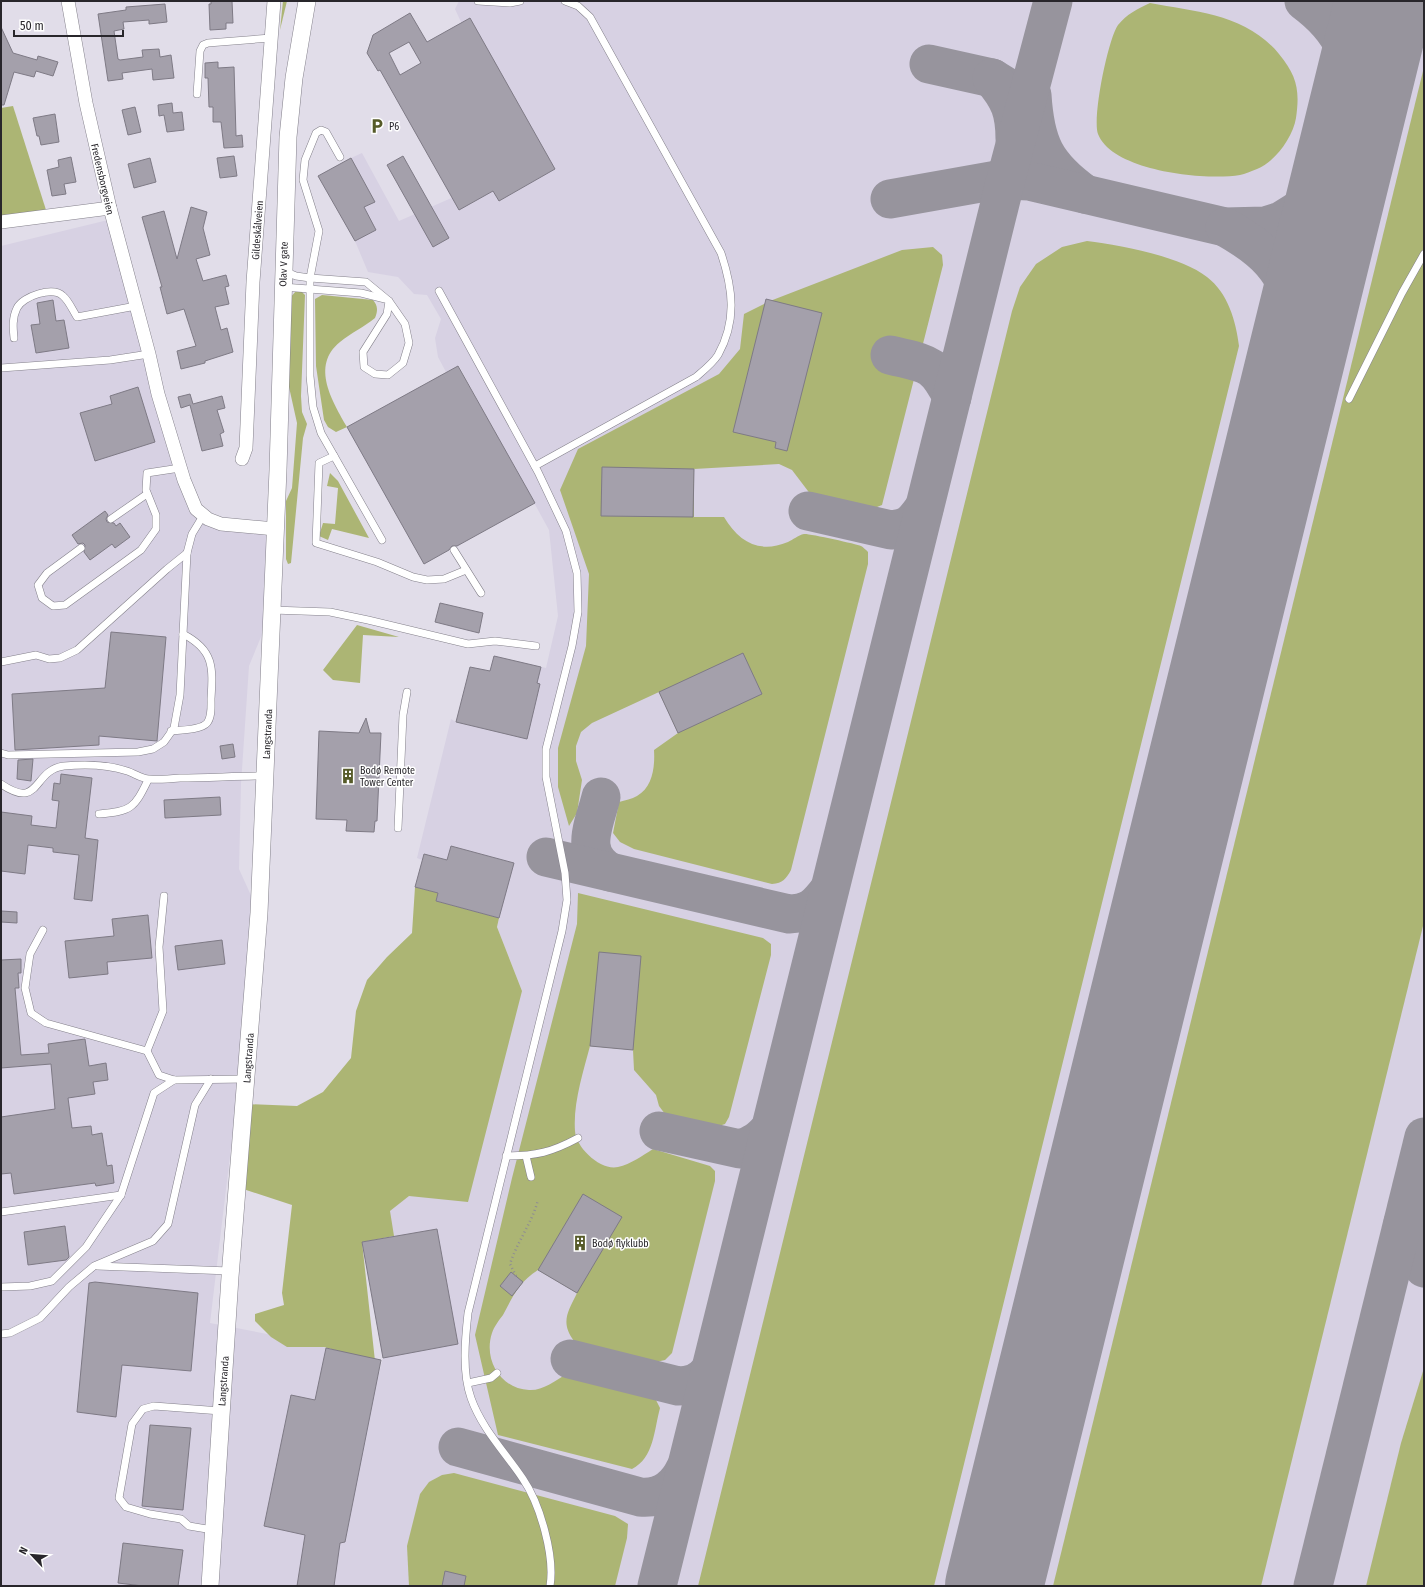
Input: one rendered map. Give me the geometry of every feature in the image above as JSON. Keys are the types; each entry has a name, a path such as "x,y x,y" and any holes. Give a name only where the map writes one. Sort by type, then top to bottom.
{"street":[{"name":"Fredensborgveien","path":"68,1 86,103 110,208 149,354 158,394 180,468 196,509 203,516"},
{"name":"Gildeskålveien","path":"242,459 246,448 253,282 274,1"},
{"name":"Olav V gate","path":"275,529 288,137 294,78 307,1"},
{"path":"1,222 110,208"},
{"path":"203,516 221,524 275,529"},
{"name":"Langstranda","path":"210,1586 231,1271 259,913 275,529"}],"lane":[{"path":"478,1 510,3 520,1"},
{"path":"535,466 696,377 717,356 729,330 732,300 729,277 721,253 590,17 576,3 565,1"},
{"path":"196,94 200,51 203,45 208,42 271,38"},
{"path":"340,157 326,132 321,130 316,133 305,160 303,180 319,231 310,278 310,376 313,407 321,433 382,540"},
{"path":"1349,399 1402,293 1424,254"},
{"path":"283,279 296,276 366,282 389,301 405,324 409,343 404,363 388,375 375,374 364,367 363,352 387,314 389,301"},
{"path":"283,279 310,289 361,293 389,301"},
{"path":"14,338 13,324 17,306 32,295 52,291 63,296 77,317 136,306"},
{"path":"439,291 535,466 566,531 577,573 578,612 576,626 546,749 546,777 565,872 567,900 562,931 468,1313 466,1360 471,1397 490,1436 524,1480 544,1526 552,1576 550,1586"},
{"path":"1,368 110,360 149,354"},
{"path":"334,456 319,463 316,543 377,562 413,577 427,580 444,579 466,570"},
{"path":"81,548 46,573 38,585 42,598 53,606 65,605 141,550 156,529 156,515 146,490 147,473 180,468"},
{"path":"111,519 147,494"},
{"path":"1,753 8,755 138,752 153,749 164,742 171,731 180,694 187,553 192,534 203,516"},
{"path":"454,550 480,593"},
{"path":"1,662 36,655 49,659 60,658 77,650 187,553"},
{"path":"272,610 330,612 468,644 495,642 536,646"},
{"path":"171,731 201,726 207,723 210,716 213,673 211,662 201,646 183,634"},
{"path":"398,828 403,714 407,692"},
{"path":"1,784 15,794 26,794 53,769 82,764 105,766 126,771 148,780 265,776"},
{"path":"99,814 119,812 131,807 138,799 148,780"},
{"path":"147,1052 163,1011 159,947 164,896"},
{"path":"43,930 30,954 25,988 31,1013 46,1023 147,1052 159,1075 174,1080 246,1079"},
{"path":"1,1334 10,1333 40,1318 69,1287 94,1266 153,1241 168,1224 195,1105 211,1079"},
{"path":"1,1287 30,1286 52,1281 86,1247 121,1195 154,1093 174,1080"},
{"path":"506,1156 526,1156 561,1147 578,1138"},
{"path":"526,1156 531,1177"},
{"path":"1,1212 121,1195"},
{"path":"94,1266 231,1271"},
{"path":"468,1383 492,1378 497,1373"},
{"path":"213,1530 188,1526 181,1519 150,1514 126,1507 119,1498 132,1424 143,1409 154,1406 221,1411"}],"path":[{"path":"516,1276 510,1264 514,1250 535,1212 538,1200"}],"shaded area":[{"path":"459,1 1424,1 1424,1586 1,1586 1,246 108,220 158,394 203,516 275,529 272,610 249,666 241,784 239,869 259,913 210,1323 293,1339 375,1361 376,1385 383,1358 362,1242 390,1211 409,1195 522,991 497,927 499,918 436,901 438,893 415,887 422,860 417,858 451,719 456,722 470,667 490,671 494,656 546,668 558,616 549,530 459,366 446,372 438,357 435,338 441,319 427,295 414,294 398,277 368,272 355,241 351,158 362,153 399,221 456,196 461,22 455,9"}],"green space":[{"path":"283,1 287,1 280,30"},
{"path":"1150,3 1220,17 1252,30 1279,54 1290,69 1296,84 1298,99 1296,118 1287,141 1276,155 1264,166 1240,175 1205,176 1183,174 1161,171 1140,165 1121,157 1107,147 1098,134 1097,112 1102,79 1110,46 1114,33 1121,21 1132,12"},
{"path":"1424,67 1424,922 1261,1586 1053,1586"},
{"path":"13,106 46,210 1,216 1,108"},
{"path":"1087,241 1116,245 1166,257 1182,263 1207,277 1226,299 1236,327 1239,346 934,1586 698,1586 1012,311 1020,287 1036,264 1062,247"},
{"path":"933,247 942,255 943,265 882,505 872,509 811,495 792,470 779,464 694,469 694,517 724,517 736,533 743,539 759,546 768,547 778,545 788,542 798,536 807,534 862,546 868,552 868,564 791,870 786,878 782,882 772,884 634,849 620,842 613,833 619,802 637,796 647,787 652,776 654,750 678,733 659,692 592,723 581,732 576,746 576,761 582,780 577,813 569,826 558,787 558,748 586,646 589,574 560,490 578,449 719,374 740,349 744,314 770,301 902,250"},
{"path":"296,291 302,292 305,295 301,396 302,412 307,424 303,438 291,563 288,564 286,559 286,501 292,488 297,423 289,387 289,299"},
{"path":"322,295 373,300 377,309 375,318 340,342 331,352 326,362 325,373 327,384 336,407 347,427 336,432 328,427 324,420 316,366 315,299"},
{"path":"330,473 338,481 369,538 332,529 328,540 319,536 323,523 335,524 338,488 327,486"},
{"path":"357,625 399,637 363,635 360,683 333,680 323,670"},
{"path":"415,887 438,893 436,901 499,918 497,927 522,991 468,1202 409,1196 390,1211 394,1236 362,1242 375,1361 324,1347 287,1347 271,1337 255,1321 255,1314 284,1305 282,1293 292,1205 237,1187 245,1104 297,1106 323,1092 351,1058 356,1011 367,980 387,957 412,933"},
{"path":"578,893 763,938 771,944 771,955 729,1117 725,1124 719,1126 665,1114 659,1106 656,1095 634,1070 633,1050 590,1046 582,1077 577,1099 575,1120 576,1138 590,1157 597,1162 611,1167 623,1166 653,1149 710,1166 715,1171 715,1181 672,1353 665,1360 656,1362 574,1341 567,1328 566,1322 568,1312 577,1293 538,1270 526,1279 517,1290 492,1333 490,1353 492,1363 503,1379 519,1388 529,1390 539,1389 565,1375 655,1398 660,1408 652,1443 645,1458 632,1469 498,1435 475,1335 512,1178 577,924"},
{"path":"1424,1368 1424,1586 1366,1586 1401,1443"},
{"path":"454,1473 615,1516 628,1524 627,1538 615,1586 409,1586 407,1546 420,1494 429,1482 442,1475"}],"building":[{"path":"211,1 232,1 233,23 226,23 226,29 210,30 209,4 211,4"},
{"path":"165,4 167,22 149,24 149,20 123,22 124,29 114,31 118,59 143,57 142,50 159,49 160,57 171,55 174,78 153,80 152,69 122,73 123,79 108,81 98,14 126,10 126,7"},
{"path":"410,13 427,42 470,18 555,169 499,201 493,191 459,210 380,70 378,71 367,53 373,35","holes":["409,42 421,63 400,75 389,53"]},
{"path":"1,27 13,53 37,60 38,56 58,62 53,76 36,71 34,77 14,72 4,105 1,105"},
{"path":"218,62 218,68 234,67 236,136 242,135 243,147 224,148 221,122 213,122 213,107 209,107 208,78 205,78 205,63"},
{"path":"172,103 173,113 182,112 184,130 167,132 164,115 159,116 158,105"},
{"path":"135,107 141,132 128,135 122,110"},
{"path":"55,114 59,142 41,145 39,136 37,136 33,118"},
{"path":"234,156 237,176 220,178 217,158"},
{"path":"403,156 449,238 433,247 387,165"},
{"path":"71,157 76,182 64,184 66,194 52,196 47,170 59,167 58,160"},
{"path":"150,158 156,182 134,188 128,164"},
{"path":"351,158 375,202 364,207 376,230 355,241 318,176"},
{"path":"191,207 207,212 203,228 210,255 196,259 203,281 226,275 229,286 225,287 229,304 215,307 221,330 227,328 233,352 205,361 205,363 181,369 177,351 196,346 184,309 167,314 160,287 162,287 142,217 164,211 177,259"},
{"path":"766,299 822,313 787,451 775,448 776,442 733,432"},
{"path":"53,300 56,321 64,320 69,348 36,353 31,325 40,324 37,303"},
{"path":"458,366 535,503 457,546 452,546 449,550 424,564 347,427"},
{"path":"138,387 155,442 95,461 80,413 112,404 110,396"},
{"path":"190,394 193,404 222,396 225,408 217,410 224,432 220,434 223,446 202,451 190,405 181,408 178,397"},
{"path":"602,467 694,469 693,517 601,516"},
{"path":"105,511 108,515 106,519 107,522 114,523 116,526 120,523 130,537 115,548 112,544 90,560 84,552 85,545 83,543 78,544 72,535"},
{"path":"440,603 483,613 479,633 435,622"},
{"path":"111,632 166,637 157,741 99,736 99,745 15,750 12,694 105,688"},
{"path":"743,653 762,694 678,733 659,692"},
{"path":"494,656 541,667 537,683 540,684 527,739 456,722 470,667 490,671"},
{"name":"Bodø Remote Tower Center","path":"366,718 370,733 381,733 377,821 375,821 374,832 346,831 347,820 316,819 319,731 359,733"},
{"path":"233,744 235,757 222,759 220,746"},
{"path":"33,759 31,781 17,779 18,760"},
{"path":"61,774 92,778 85,838 98,840 92,901 74,899 79,855 53,852 53,848 28,845 25,874 1,871 1,812 32,816 31,825 56,828 59,801 52,800 54,783 60,784"},
{"path":"220,797 221,815 165,818 164,800"},
{"path":"451,846 514,863 499,918 436,901 438,893 415,887 424,854 447,860"},
{"path":"1,911 17,912 17,923 1,922"},
{"path":"148,915 152,958 107,962 108,974 69,978 65,941 114,936 112,919"},
{"path":"222,940 225,964 178,970 175,946"},
{"path":"599,952 641,956 633,1050 590,1046"},
{"path":"21,959 21,973 18,973 19,988 15,988 21,1055 49,1053 48,1044 85,1039 89,1066 106,1063 108,1080 93,1082 95,1094 68,1098 72,1128 91,1126 92,1135 102,1133 107,1166 112,1165 114,1183 96,1186 95,1183 14,1194 11,1173 1,1174 1,1117 55,1109 51,1064 1,1068 1,960"},
{"name":"Bodø flyklubb","path":"583,1194 622,1217 577,1293 538,1270"},
{"path":"65,1226 69,1257 66,1260 28,1265 24,1232"},
{"path":"437,1229 458,1344 383,1358 362,1242"},
{"path":"511,1272 523,1282 512,1296 500,1286"},
{"path":"95,1282 198,1293 191,1371 122,1365 116,1417 77,1412 89,1283"},
{"path":"326,1348 381,1360 345,1542 340,1543 334,1586 297,1586 305,1535 264,1526 291,1395 315,1400"},
{"path":"150,1425 191,1428 183,1510 142,1506"},
{"path":"123,1543 183,1550 178,1586 143,1586 118,1583"},
{"path":"445,1571 466,1576 464,1586 442,1586"}],"taxiway":[{"path":"657,1586 1006,179 1053,1"},
{"path":"1304,1 1318,12 1338,36 1344,48 1353,75 1358,109"},
{"path":"929,64 992,78 1015,92"},
{"path":"992,78 1007,99 1010,106 1014,121 1015,139"},
{"path":"1032,95 1036,127 1045,152 1051,163 1060,173 1085,194"},
{"path":"890,199 997,180 1029,181 1225,227 1265,226 1281,221 1313,201 1334,174 1347,153"},
{"path":"1225,227 1259,250 1281,274 1293,305 1299,346"},
{"path":"890,355 921,363 934,370 946,385 952,397"},
{"path":"808,511 891,530 907,526 924,508"},
{"path":"601,797 592,828 591,848 600,865 610,872"},
{"path":"546,857 789,914 802,912 812,908 829,890"},
{"path":"659,1131 740,1149 757,1141 770,1129"},
{"path":"1313,1586 1424,1137"},
{"path":"1403,1223 1408,1248 1424,1268"},
{"path":"570,1359 678,1386 695,1383 709,1372"},
{"path":"458,1447 640,1497 655,1496 667,1491 677,1482 685,1469"}],"runway":[{"path":"994,1586 1384,1"}],"place":[{"name":"P6","path":"377,126"},
{"name":"Bodø Remote Tower Center","path":"348,776"},
{"name":"Bodø flyklubb","path":"580,1243"}]}
